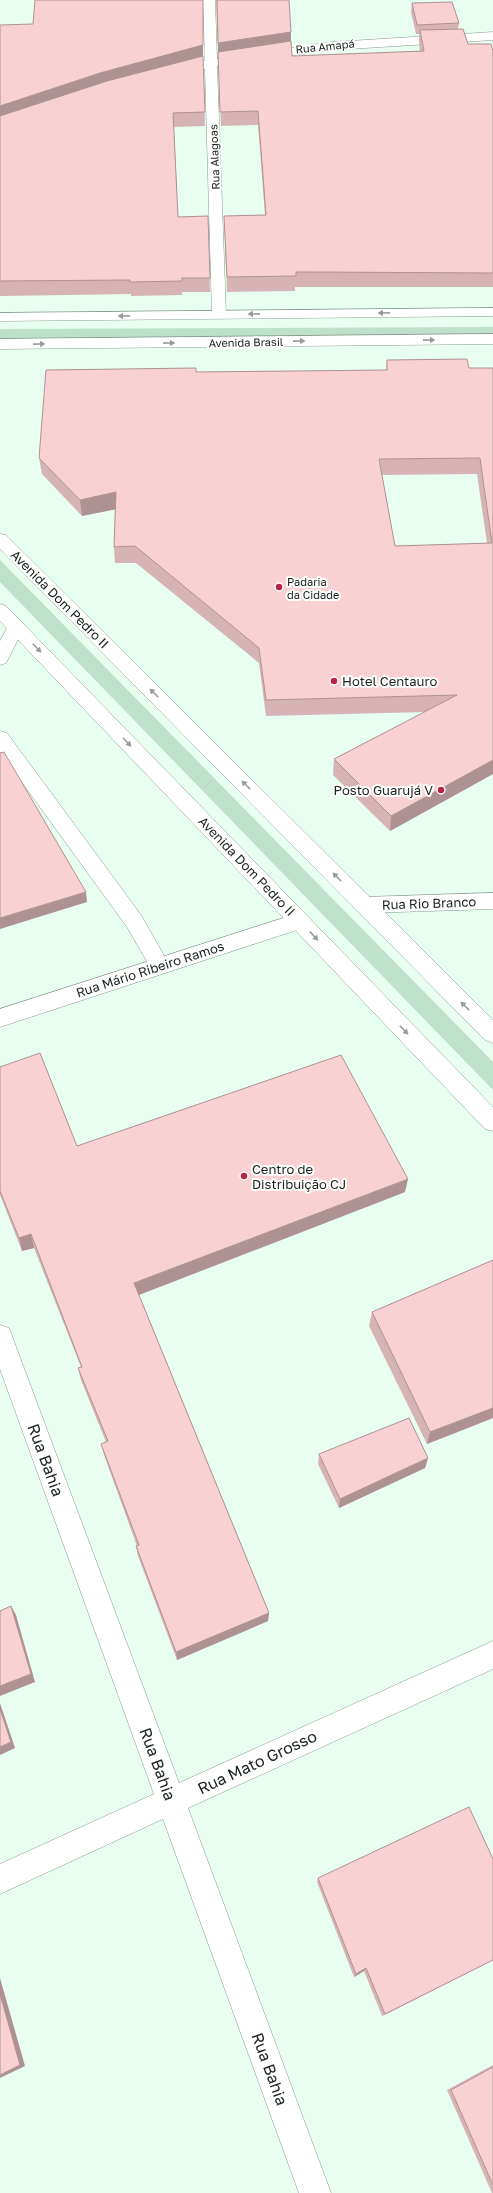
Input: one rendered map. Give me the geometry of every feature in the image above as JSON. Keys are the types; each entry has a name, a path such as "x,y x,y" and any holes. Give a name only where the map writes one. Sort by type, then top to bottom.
{"main road":[{"name":"Rua Alagoas","path":"209,0 219,315"},
{"name":"Rua Amapá","path":"166,73 211,63 319,46 493,36"},
{"path":"0,317 493,312"},
{"name":"Avenida Brasil","path":"0,344 493,339"},
{"name":"Avenida Dom Pedro II","path":"0,539 493,1034"},
{"name":"Avenida Dom Pedro II","path":"0,610 493,1122"},
{"path":"0,659 16,626"},
{"path":"0,738 134,921 160,966"},
{"name":"Rua Rio Branco","path":"365,905 493,901"},
{"name":"Rua Mário Ribeiro Ramos","path":"0,1018 299,921"},
{"name":"Rua Bahia","path":"0,1336 315,2193"},
{"name":"Rua Mato Grosso","path":"0,1880 493,1655"}],"green space":[{"path":"493,327 493,337 0,338 0,329"},
{"path":"0,560 493,1062 493,1090 0,582"}],"building":[{"path":"35,0 203,0 203,45 100,73 0,106 0,25 33,24"},
{"path":"217,0 289,0 291,32 218,43"},
{"path":"452,2 459,23 417,25 412,3"},
{"path":"463,29 468,44 491,44 493,51 493,273 296,272 296,276 227,277 224,216 266,215 258,111 220,112 218,52 291,41 292,56 424,51 420,30"},
{"path":"203,56 205,112 173,113 178,217 208,216 210,278 182,278 182,281 130,282 130,280 0,281 0,116 107,81"},
{"path":"467,359 469,368 493,368 493,760 391,816 334,759 457,695 266,700 259,648 135,546 114,547 116,492 80,500 39,458 46,370 196,368 196,372 387,370 387,360","holes":["480,458 492,543 395,546 379,459"]},
{"path":"4,752 86,892 0,918 0,753"},
{"path":"40,1053 77,1146 341,1055 408,1179 134,1283 269,1613 176,1652 136,1546 139,1545 101,1444 108,1441 78,1368 82,1367 31,1234 19,1238 0,1191 0,1067"},
{"path":"493,1260 493,1408 430,1432 372,1312"},
{"path":"409,1418 428,1458 340,1499 319,1454"},
{"path":"11,1606 31,1674 0,1686 0,1611"},
{"path":"0,1709 11,1742 0,1747"},
{"path":"469,1807 493,1859 493,1960 385,2014 366,1968 356,1974 318,1878"},
{"path":"0,1994 20,2065 0,2075"},
{"path":"493,2067 493,2185 451,2090"}],"place":[{"name":"Padaria da Cidade","path":"279,587"},
{"name":"Hotel Centauro","path":"334,681"},
{"name":"Posto Guarujá V","path":"441,790"},
{"name":"Centro de Distribuição CJ","path":"244,1176"}]}
